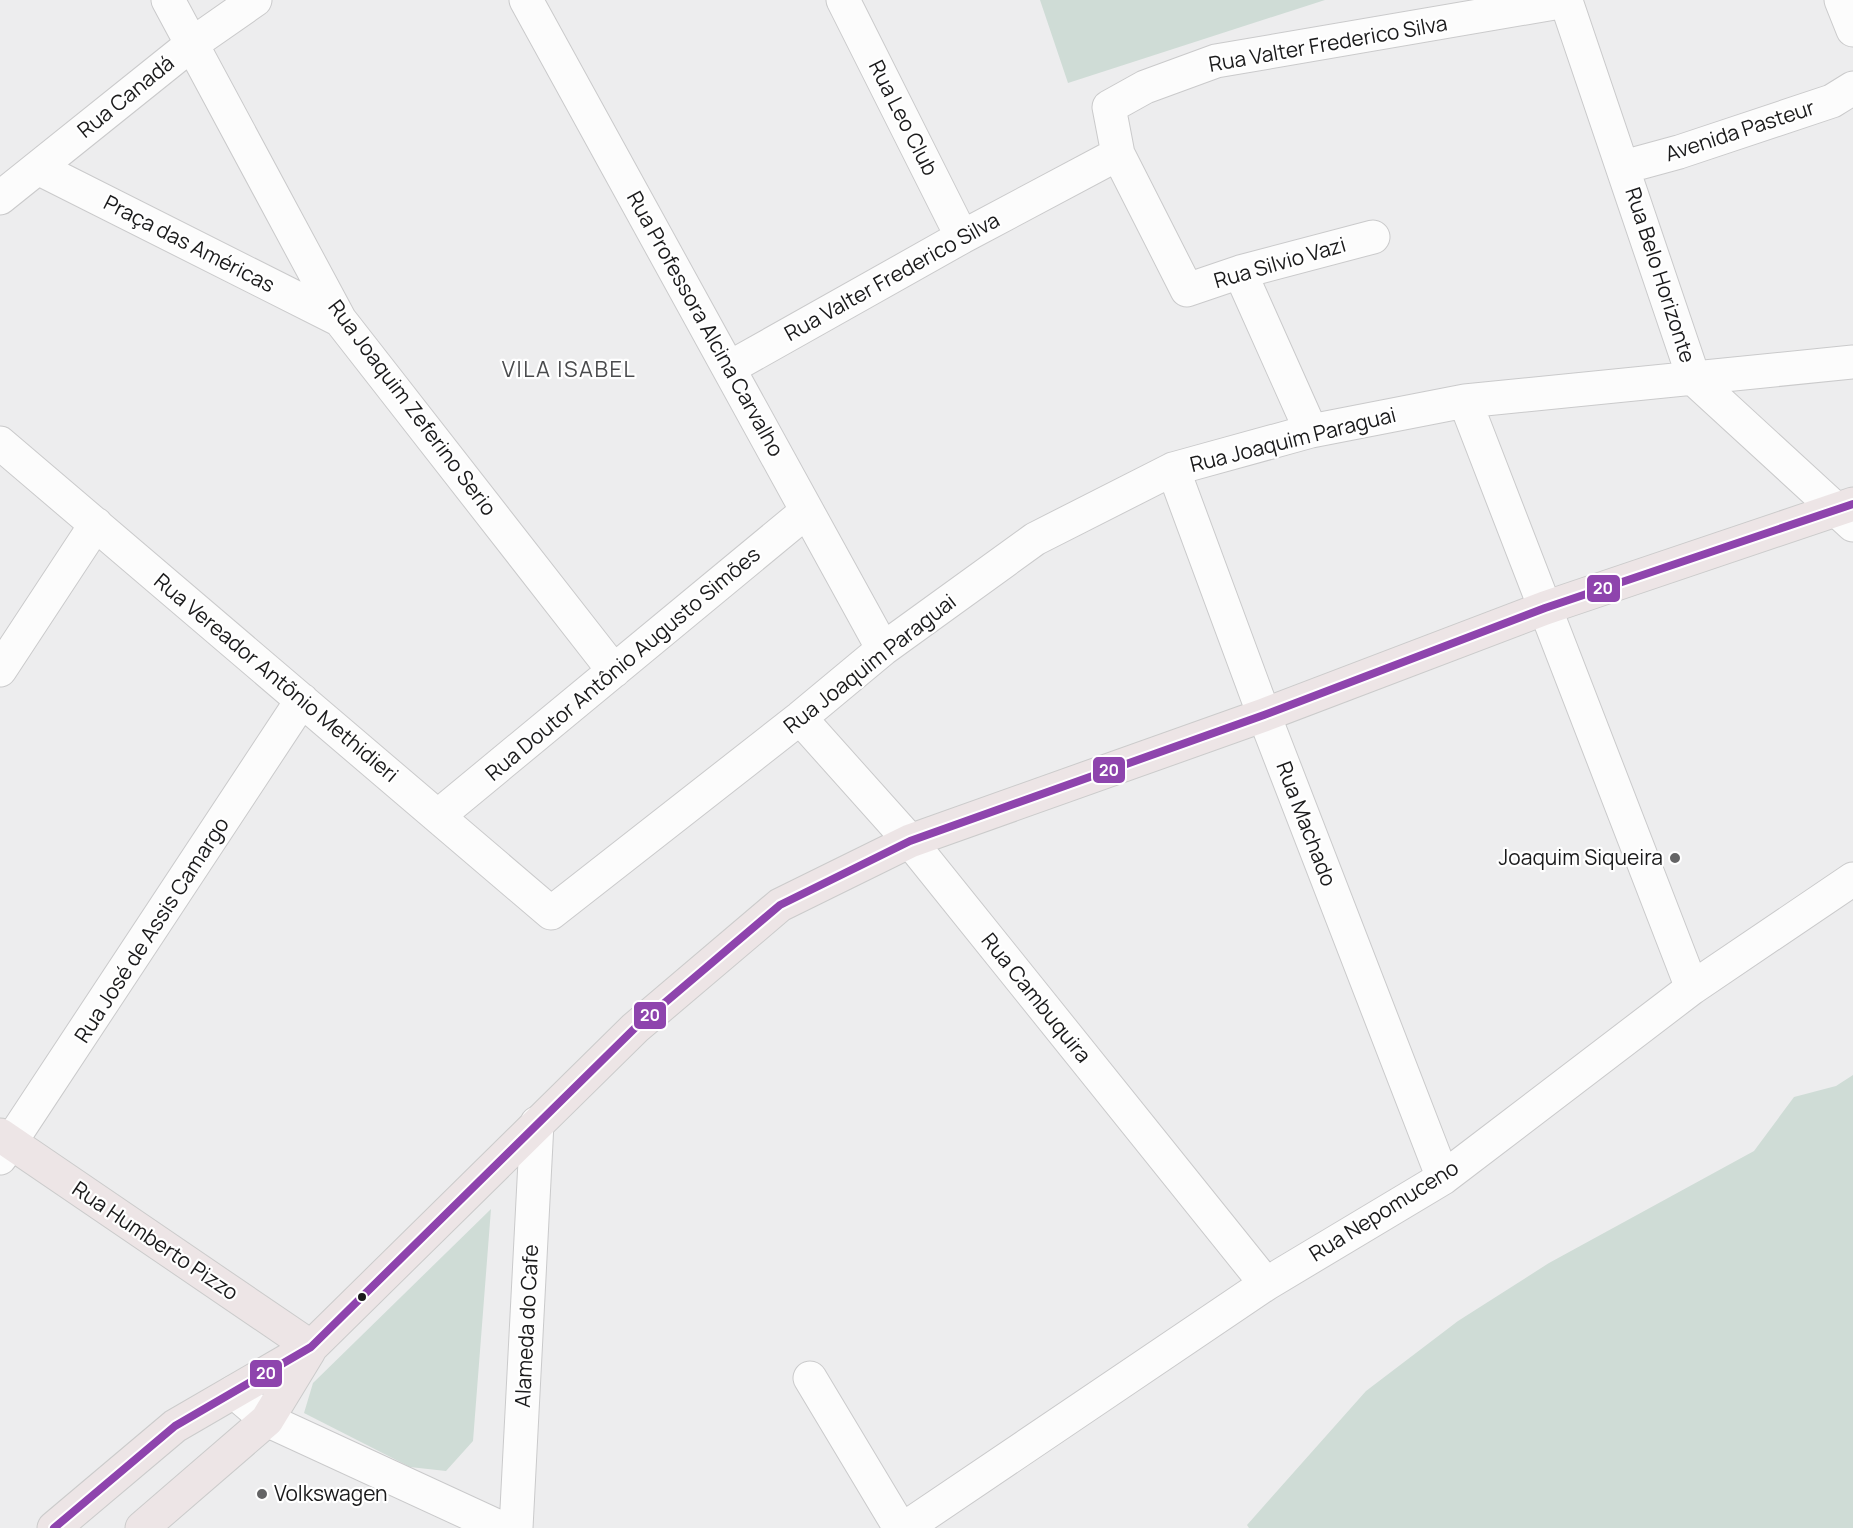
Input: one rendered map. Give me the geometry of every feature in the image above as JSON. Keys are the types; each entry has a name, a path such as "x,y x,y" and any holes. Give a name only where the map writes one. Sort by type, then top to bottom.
{"main road":[{"path":"142,1528 267,1420 311,1347 537,1123 635,1028 780,905 910,841 1264,715 1545,608 1848,513"},
{"name":"Rua Humberto Pizzo","path":"4,1146 311,1347"},
{"path":"54,1528 175,1425 311,1347"}],"street":[{"name":"Rua Joaquim Zeferino Serio","path":"168,0 340,320 614,671"},
{"name":"Rua Canadá","path":"0,198 192,44 255,0"},
{"name":"Rua Professora Alcina Carvalho","path":"526,0 883,649"},
{"name":"Rua Leo Club","path":"843,0 962,237"},
{"path":"1841,0 1853,30"},
{"name":"Rua Valter Frederico Silva","path":"1187,290 1118,154 1109,107 1145,87 1216,61 1566,1"},
{"name":"Rua Belo Horizonte","path":"1566,1 1694,379 1848,513"},
{"name":"Avenida Pasteur","path":"1624,167 1679,152 1832,100 1853,88"},
{"name":"Rua Valter Frederico Silva","path":"729,368 962,237 1118,154"},
{"name":"Praça das Américas","path":"38,168 340,320"},
{"name":"Rua Silvio Vazi","path":"1187,290 1240,272 1373,237"},
{"path":"1240,272 1311,431"},
{"name":"Rua Joaquim Paraguai","path":"551,913 800,718 883,649 1035,539 1173,469 1311,431 1465,400 1853,362"},
{"path":"1465,400 1692,988"},
{"name":"Rua Vereador Antõnio Methidieri","path":"0,443 551,913"},
{"name":"Rua Machado","path":"1173,469 1264,715 1443,1178"},
{"name":"Rua Doutor Antônio Augusto Simões","path":"438,816 807,511"},
{"path":"0,670 96,525"},
{"name":"Rua José de Assis Camargo","path":"4,1146 302,700"},
{"name":"Rua Cambuquira","path":"800,718 910,841 1266,1284"},
{"name":"Rua Nepomuceno","path":"903,1528 1266,1284 1443,1178 1692,988 1853,879"},
{"name":"Alameda do Cafe","path":"516,1528 537,1123"},
{"path":"810,1378 903,1528"},
{"path":"234,1392 267,1420 501,1528"}],"shaded area":[{"path":"1040,0 1325,0 1068,83"},
{"path":"1853,1075 1853,1528 1249,1528 1247,1525 1366,1391 1458,1321 1549,1263 1754,1151 1794,1097 1836,1086"},
{"path":"491,1209 473,1441 446,1471 410,1467 304,1413 313,1383"}],"transit line":[{"name":"20","path":"54,1528 175,1426 311,1347 635,1028 780,905 910,841 1264,715 1545,608 1853,504"}],"place":[{"name":"Joaquim Siqueira","path":"1675,858"},
{"name":"Volkswagen","path":"262,1494"}],"district":[{"name":"VILA ISABEL","path":"569,369"}]}
